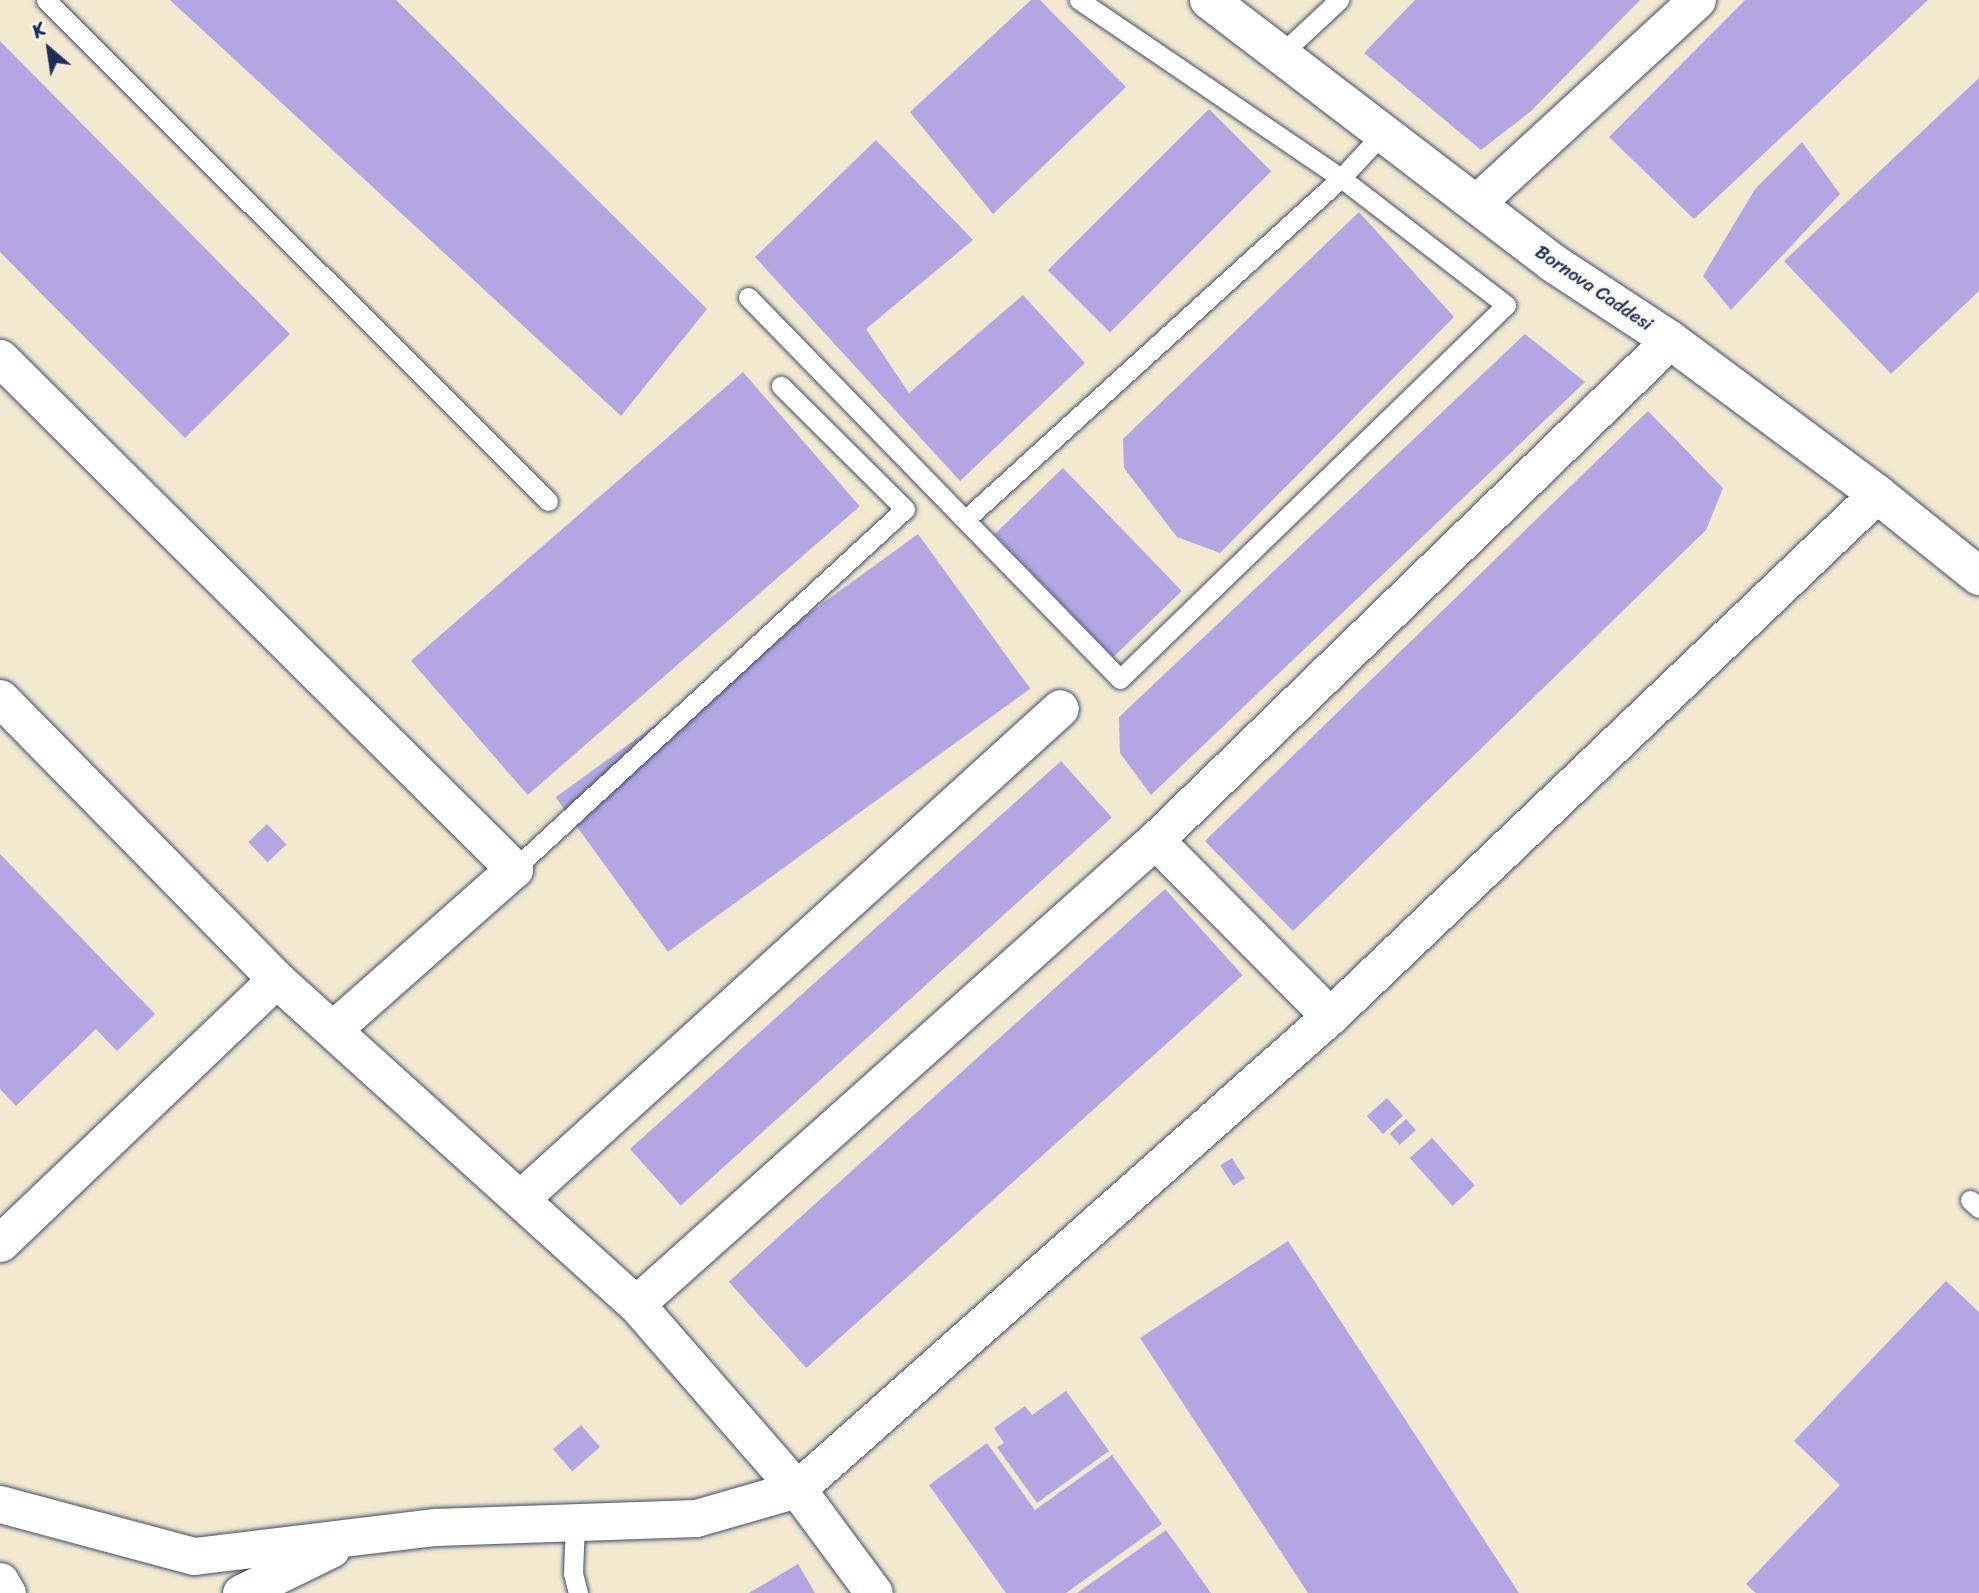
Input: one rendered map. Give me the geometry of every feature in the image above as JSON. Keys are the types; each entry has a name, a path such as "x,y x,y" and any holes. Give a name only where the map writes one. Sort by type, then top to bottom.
{"main road":[{"name":"Bornova Caddesi","path":"1209,0 1553,263 1670,340 1877,494 1979,576"}],"street":[{"path":"1476,203 1697,0"},
{"path":"636,1304 1155,840 1670,340"},
{"path":"0,358 514,869 333,1029"},
{"path":"0,1504 194,1556 435,1527 696,1518 797,1489 1330,1016 1877,494"},
{"path":"0,698 276,979 636,1304 797,1489 874,1593"},
{"path":"521,1198 1060,708"},
{"path":"1155,840 1330,1016"},
{"path":"0,1243 276,979"},
{"path":"241,1593 357,1536"},
{"path":"0,1581 7,1593"}],"lane":[{"path":"46,0 548,501"},
{"path":"748,297 1120,679 1506,305 1341,178 1079,0"},
{"path":"1280,55 1339,0"},
{"path":"967,519 1341,178 1382,134"},
{"path":"514,869 905,509 781,386"},
{"path":"575,1522 573,1573 578,1593"}],"building":[{"path":"170,0 396,0 707,309 621,416"},
{"path":"1031,0 1040,0 1126,87 993,214 910,112"},
{"path":"1415,0 1640,0 1531,111 1481,150 1364,53"},
{"path":"1745,0 1928,0 1694,219 1609,137"},
{"path":"0,41 290,334 185,438 0,252"},
{"path":"1979,78 1979,291 1891,374 1784,261"},
{"path":"1209,109 1271,171 1110,332 1048,270"},
{"path":"876,140 973,240 866,329 909,393 1023,295 1085,363 960,481 755,257"},
{"path":"1802,142 1840,194 1731,310 1703,276 1755,189"},
{"path":"1359,212 1454,317 1220,553 1177,537 1124,468 1123,439"},
{"path":"1525,334 1585,382 1151,795 1120,753 1119,717"},
{"path":"743,372 860,506 528,795 411,661"},
{"path":"1648,411 1723,488 1706,530 1293,931 1205,841"},
{"path":"1063,468 1182,591 1113,657 995,534"},
{"path":"918,534 1030,689 668,952 556,797"},
{"path":"1061,761 1112,817 681,1206 630,1149"},
{"path":"267,824 286,844 268,862 248,842"},
{"path":"0,854 155,1014 117,1051 96,1029 16,1106 0,1089"},
{"path":"1165,889 1243,975 806,1368 729,1282"},
{"path":"1387,1098 1403,1116 1383,1134 1367,1116"},
{"path":"1406,1119 1416,1130 1400,1145 1390,1134"},
{"path":"1432,1138 1475,1186 1453,1206 1410,1158"},
{"path":"1232,1158 1245,1178 1233,1186 1220,1166"},
{"path":"1288,1241 1519,1593 1308,1593 1140,1338"},
{"path":"1946,1281 1979,1312 1979,1593 1756,1593 1746,1584 1840,1485 1794,1441"},
{"path":"1066,1391 1109,1451 1037,1503 997,1447 1004,1443 994,1428 1025,1406 1032,1415"},
{"path":"581,1425 600,1447 572,1471 553,1449"},
{"path":"987,1443 1035,1510 1112,1455 1162,1524 1066,1593 1006,1593 929,1485"},
{"path":"1166,1530 1211,1593 1077,1593"},
{"path":"798,1564 815,1593 749,1593"}]}
